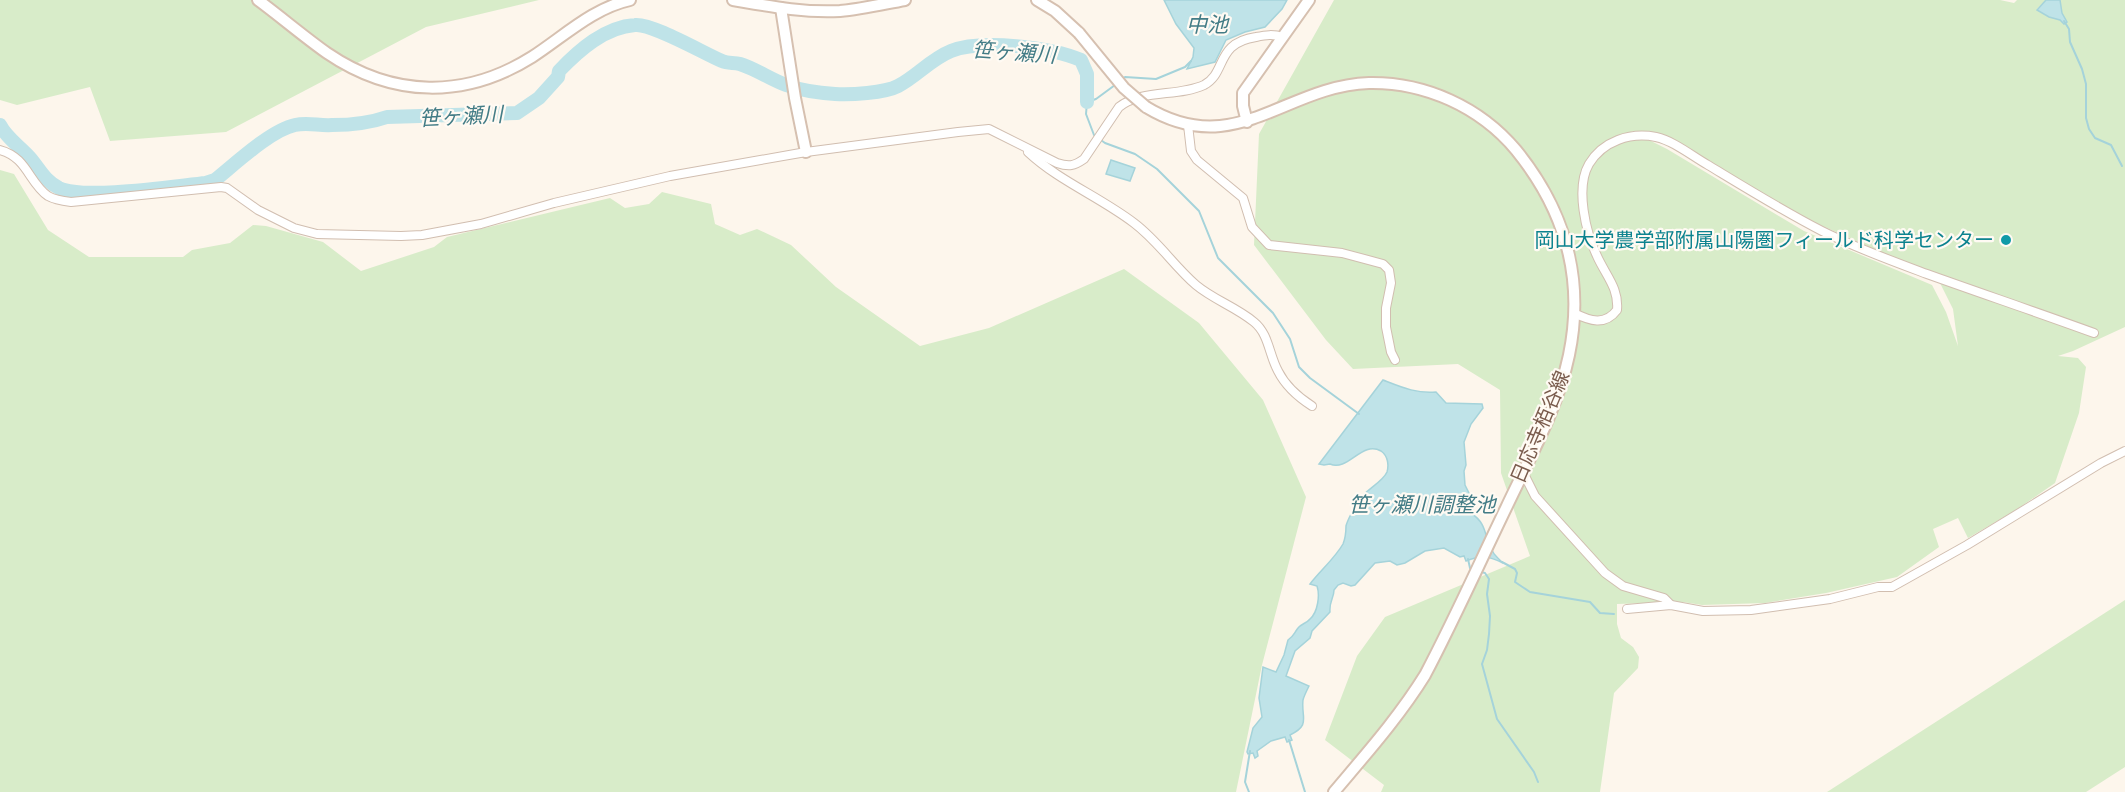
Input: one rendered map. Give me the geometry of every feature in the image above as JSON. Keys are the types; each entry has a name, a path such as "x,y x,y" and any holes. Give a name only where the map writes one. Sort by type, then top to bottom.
{"main road":[{"path":"258,0 328,53 354,69 397,84 434,88 473,84 510,71 599,12 630,0"},
{"path":"733,0 782,8 841,10 905,0"},
{"name":"日応寺栢谷線","path":"1037,0 1055,11 1079,33 1124,88 1146,107 1169,119 1188,125 1215,127 1247,122 1320,93 1348,85 1368,83 1409,86 1431,92 1468,109 1509,141 1549,197 1564,236 1570,256 1574,313 1569,356 1561,385 1523,472 1435,657 1412,697 1384,734 1334,792"},
{"path":"1247,122 1243,93 1310,0"},
{"path":"782,8 791,75 806,152"}],"street":[{"path":"0,150 18,159 46,195 57,200 71,202 221,187 227,188 275,220 317,234 422,235 481,225 554,203 629,185 806,152 989,129 1057,163 1068,167 1077,165 1084,159 1124,103 1145,96 1202,86 1208,82 1230,48 1238,42 1274,34 1283,37"},
{"path":"1188,125 1191,152 1197,160 1243,198 1252,227 1269,245 1342,253 1383,264 1389,270 1391,282 1386,308 1386,327 1395,360"},
{"path":"1574,313 1594,321 1603,321 1612,317 1617,310 1616,290 1597,257 1592,243 1583,202 1584,175 1596,155 1606,146 1632,135 1643,135 1660,138 1824,232 1882,257 2094,333"},
{"path":"1020,144 1044,167 1135,224 1209,295 1255,322 1265,336 1277,370 1288,388 1312,406"},
{"path":"1627,609 1671,605 1703,610 1751,610 1830,599 1878,587 1892,587 1967,545 2101,463 2125,452"},
{"path":"1523,472 1535,496 1605,573 1623,586 1664,598 1671,605"}],"green space":[{"path":"0,0 539,0 426,27 226,132 110,141 90,87 17,105 0,100"},
{"path":"1334,0 2000,0 2014,3 2017,0 2046,0 2037,9 2064,24 2067,22 2062,13 2060,0 2125,0 2125,327 2058,356 2078,358 2086,367 2079,413 2055,483 2016,510 1968,538 1958,518 1933,529 1939,547 1897,577 1826,593 1765,603 1617,604 1617,624 1621,638 1633,647 1639,657 1638,668 1614,693 1600,792 1381,792 1384,785 1325,740 1357,656 1385,617 1530,556 1501,473 1500,390 1458,364 1353,369 1326,340 1254,245 1259,134","holes":["1631,131 1648,131 1663,135 1798,215 1901,261 1935,273 1953,309 1958,346 1946,312 1932,285 1804,231 1667,149"]},
{"path":"0,170 14,174 48,230 89,257 183,257 192,250 230,243 253,225 266,226 323,242 361,271 434,247 447,237 610,198 625,208 649,204 662,192 711,204 715,224 740,235 757,229 791,245 836,287 920,346 989,328 1124,269 1199,323 1263,400 1306,497 1262,665 1236,792 0,792"},
{"path":"2125,600 2125,767 2086,792 1827,792"}],"water":[{"name":"中池","path":"1164,0 1287,0 1282,9 1265,27 1226,40 1215,62 1187,69 1193,57 1194,48 1176,24"},
{"path":"2046,0 2060,0 2062,13 2067,22 2064,24 2037,10"},
{"path":"1111,160 1135,168 1130,181 1106,174"},
{"name":"笹ヶ瀬川調整池","path":"1383,380 1416,391 1436,392 1446,403 1482,404 1483,408 1471,424 1464,442 1465,485 1474,503 1472,514 1481,522 1490,547 1503,563 1485,557 1466,561 1464,556 1460,557 1444,548 1425,551 1397,565 1390,561 1375,563 1355,585 1343,583 1338,585 1334,590 1330,612 1312,631 1310,638 1295,651 1286,676 1309,686 1303,700 1303,724 1290,735 1292,740 1287,742 1285,737 1271,741 1257,751 1258,756 1255,758 1253,753 1248,754 1247,752 1253,728 1262,717 1259,698 1263,667 1276,672 1288,640 1313,616 1317,608 1318,594 1317,586 1310,584 1343,544 1347,524 1358,501 1385,476 1388,466 1387,458 1383,453 1374,449 1361,452 1343,464 1319,464"}],"waterway":[{"path":"2064,21 2069,29 2070,42 2086,84 2086,118 2089,129 2095,138 2111,145 2122,166"},
{"name":"笹ヶ瀬川","path":"0,125 6,135 27,155 46,179 59,188 89,193 206,183 215,180 264,140 295,125 353,124 387,117 517,113 539,98 558,77 559,71 593,41 613,30 635,25 653,29 722,61 738,63 786,85 835,94 867,93 898,86 944,54 964,47 997,45 1035,48 1081,60 1087,74 1087,102"},
{"path":"1122,79 1125,77 1156,79 1185,67 1191,61"},
{"path":"1115,85 1096,99 1087,102 1086,114 1094,135 1105,143 1135,154 1157,169 1199,211 1218,258 1273,313 1290,339 1299,367 1310,378 1359,414"},
{"path":"1468,559 1470,568 1473,569"},
{"path":"1502,562 1515,569 1517,573 1515,582 1530,592 1590,602 1600,613 1614,614"},
{"path":"1481,572 1485,573 1489,579 1487,594 1490,616 1487,650 1482,664 1497,719 1534,772 1538,782"},
{"path":"1289,740 1305,792"},
{"path":"1249,792 1245,782 1250,751"}],"place":[{"name":"岡山大学農学部附属山陽圏フィールド科学センター","path":"2006,240"}]}
